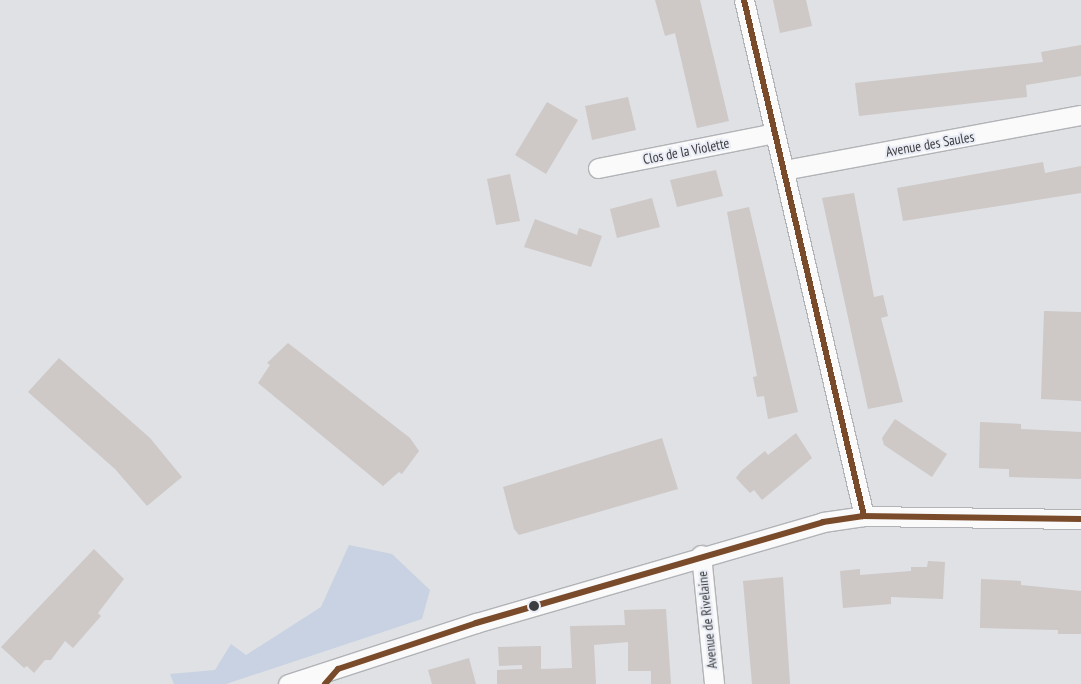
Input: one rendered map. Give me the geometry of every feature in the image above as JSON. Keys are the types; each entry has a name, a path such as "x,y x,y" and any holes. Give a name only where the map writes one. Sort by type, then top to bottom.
{"street":[{"path":"744,0 864,516"},
{"name":"Avenue des Saules","path":"784,170 1080,117"},
{"name":"Clos de la Violette","path":"598,168 775,133"},
{"path":"288,684 338,670 701,555 823,522 864,516 1081,519"},
{"name":"Avenue de Rivelaine","path":"701,555 714,684"},
{"path":"325,684 338,670"}],"shaded area":[{"path":"349,545 392,554 430,590 422,619 226,684 174,684 170,674 215,670 231,644 246,655 321,607"}],"building":[{"path":"655,0 700,0 729,121 697,128 675,33 665,36"},
{"path":"773,0 806,0 812,26 780,33"},
{"path":"1081,45 1081,76 1026,85 1027,97 859,116 855,83 1043,62 1041,52"},
{"path":"628,97 636,130 592,140 585,106"},
{"path":"547,102 578,120 546,174 515,155"},
{"path":"1043,162 1045,173 1081,166 1081,193 903,221 897,188"},
{"path":"716,170 723,196 677,207 670,180"},
{"path":"510,174 520,221 496,225 487,179"},
{"path":"854,193 874,297 883,295 888,316 881,318 903,402 868,409 822,198"},
{"path":"652,198 660,227 617,238 610,209"},
{"path":"749,207 798,412 768,419 764,396 757,397 753,377 757,376 727,212"},
{"path":"535,219 577,235 579,228 602,236 591,267 524,247"},
{"path":"1044,311 1081,312 1081,401 1041,399"},
{"path":"288,343 410,438 419,451 402,474 399,472 383,486 258,383 270,365 267,363"},
{"path":"59,358 150,438 182,477 147,506 115,469 28,392"},
{"path":"895,419 947,454 932,477 884,445 882,438"},
{"path":"980,422 1021,424 1021,429 1081,432 1081,479 1009,477 1009,469 979,468"},
{"path":"796,433 812,458 762,500 754,490 750,493 736,478 741,471 765,451 768,455"},
{"path":"662,438 678,489 519,535 514,529 503,487"},
{"path":"94,549 124,579 98,613 101,616 73,648 65,641 51,660 45,660 34,673 27,666 24,668 1,647"},
{"path":"928,561 945,562 943,599 891,597 891,604 843,608 840,571 860,569 860,575 911,571 911,567 927,567"},
{"path":"783,577 790,684 752,684 743,581"},
{"path":"981,579 1021,581 1021,585 1081,591 1081,634 1058,634 1058,630 980,628"},
{"path":"666,609 671,684 651,684 651,671 628,671 628,642 594,645 596,684 497,684 497,670 522,669 522,665 499,666 498,647 541,646 541,669 572,668 570,626 625,625 624,610"},
{"path":"469,658 476,684 432,684 428,670"}],"transit line":[{"path":"744,0 864,516"},
{"path":"325,684 338,669 476,623 823,522 864,516 1081,519"}]}
